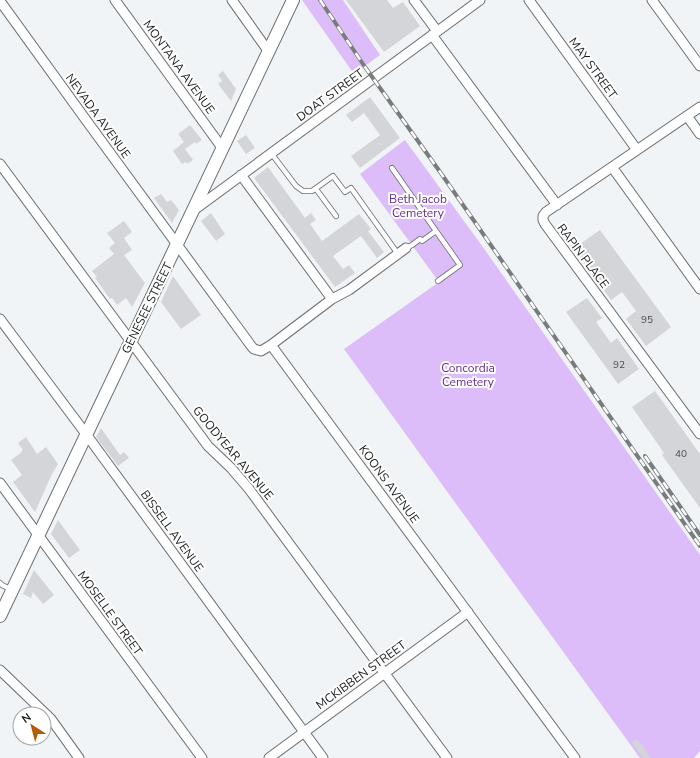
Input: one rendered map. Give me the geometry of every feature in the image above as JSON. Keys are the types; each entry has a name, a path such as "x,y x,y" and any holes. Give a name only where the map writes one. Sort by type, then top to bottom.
{"main road":[{"name":"GENESEE STREET","path":"0,616 293,0"}],"street":[{"name":"MONTANA AVENUE","path":"115,0 223,149"},
{"path":"232,0 269,52"},
{"path":"414,0 435,33 557,205 700,107"},
{"name":"DOAT STREET","path":"194,210 480,0"},
{"name":"MAY STREET","path":"529,0 638,150"},
{"path":"652,0 700,66"},
{"name":"NEVADA AVENUE","path":"0,1 177,244"},
{"path":"687,116 700,134"},
{"name":"GOODYEAR AVENUE","path":"0,164 210,448 249,489 447,758"},
{"path":"612,167 700,289"},
{"path":"241,175 332,299"},
{"name":"RAPIN PLACE","path":"557,205 544,214 544,224 700,434"},
{"path":"177,244 252,347 262,351 332,299 349,290 409,246"},
{"name":"BISSELL AVENUE","path":"0,319 323,758"},
{"name":"KOONS AVENUE","path":"271,345 575,758"},
{"name":"MOSELLE STREET","path":"0,483 202,758"},
{"path":"0,600 12,591"},
{"name":"MCKIBBEN STREET","path":"269,758 468,612"},
{"path":"0,670 51,719 80,758"}],"lane":[{"path":"272,153 296,186 303,191 312,191 333,176 345,192 351,188 398,254"},
{"path":"392,168 460,265 438,281"},
{"path":"316,188 336,216"},
{"path":"409,246 420,239 422,241 436,231"},
{"path":"0,583 12,591"}],"green space":[{"path":"302,0 343,0 380,55 354,74"},
{"name":"Concordia Cemetery","path":"405,140 485,250 700,555 700,751 694,758 640,758 344,349 439,282 360,174"}],"building":[{"path":"346,0 387,0 393,8 403,2 420,26 384,52"},
{"path":"223,71 236,89 231,101 218,84 222,81 218,75"},
{"path":"370,97 400,138 360,168 351,156 380,135 364,113 352,122 346,115"},
{"path":"190,125 202,140 196,144 195,142 185,149 193,160 187,164 186,162 182,164 173,151 184,142 178,134"},
{"path":"246,135 255,148 246,154 237,141"},
{"path":"268,167 305,218 311,213 316,220 310,224 322,241 359,214 371,229 368,231 384,252 377,258 361,236 333,256 343,269 349,265 355,273 335,287 254,178"},
{"path":"161,194 167,202 171,200 179,210 172,223 154,198"},
{"path":"211,213 225,234 216,241 201,221"},
{"path":"124,221 132,232 124,238 132,250 124,255 145,283 132,307 126,298 117,305 112,298 110,299 95,278 97,277 92,271 114,254 109,248 115,243 107,233"},
{"path":"600,230 671,327 646,346 626,319 636,311 622,292 611,300 574,248"},
{"path":"173,276 201,315 181,329 161,302"},
{"path":"587,298 602,318 596,322 611,343 617,338 639,369 618,384 566,312"},
{"path":"655,391 700,454 700,508 662,455 664,453 632,407"},
{"path":"101,428 120,455 124,452 129,458 118,466 96,437"},
{"path":"26,437 37,454 46,447 58,464 35,512 13,482 22,475 11,460 22,452 21,451 23,450 18,443"},
{"path":"58,520 80,550 69,558 51,534"},
{"path":"34,570 54,595 43,604 33,592 31,598 23,594"},
{"path":"637,739 651,758 643,758 632,742"}],"railway":[{"path":"320,0 365,67 438,169 700,546"},
{"path":"645,456 700,535"}],"park label":[{"name":"Beth Jacob Cemetery","path":"418,206"}]}
